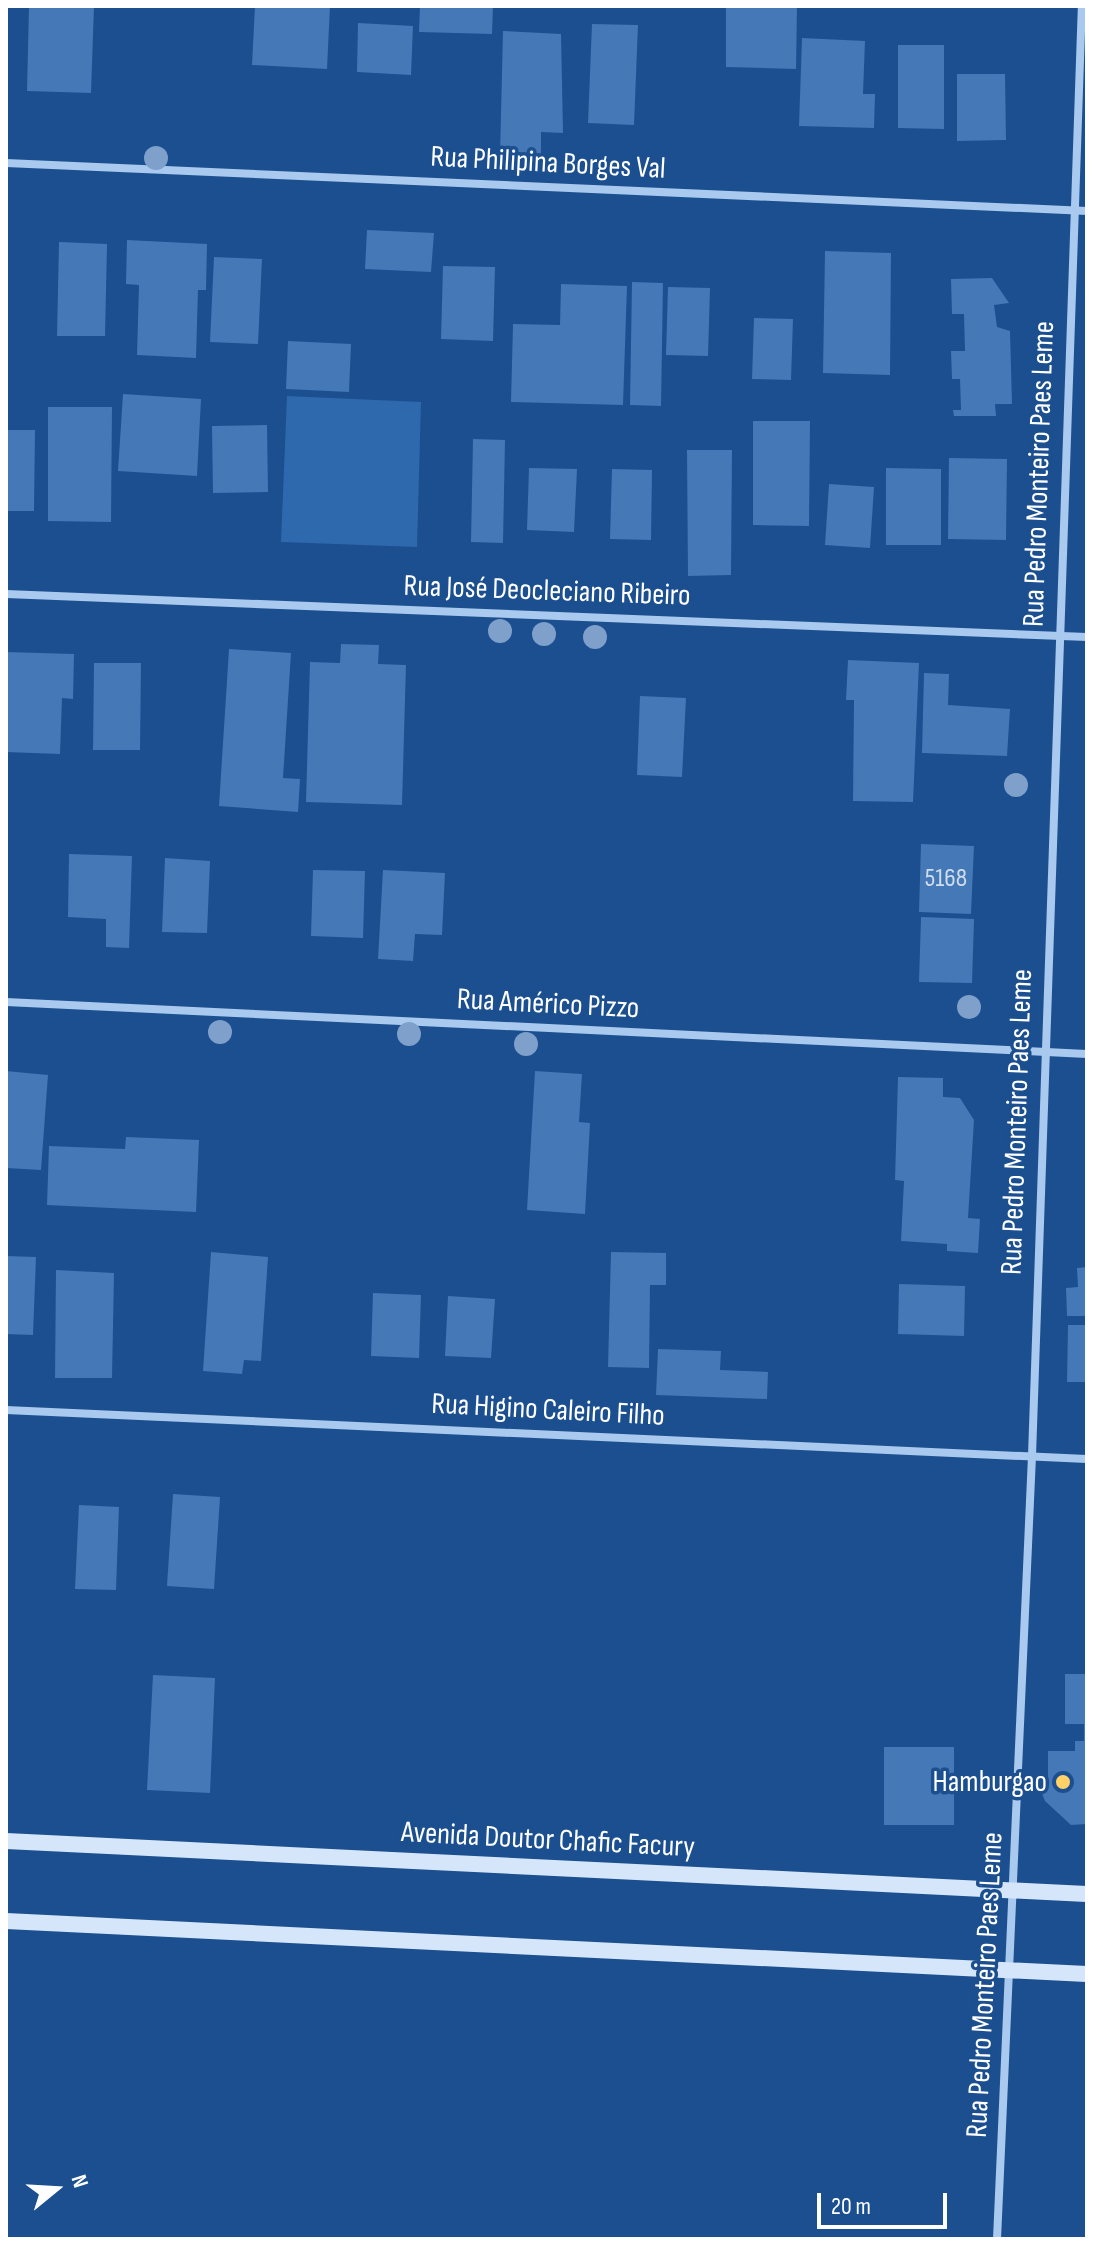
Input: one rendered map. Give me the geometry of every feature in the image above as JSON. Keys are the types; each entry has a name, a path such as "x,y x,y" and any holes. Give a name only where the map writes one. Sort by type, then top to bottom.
{"main road":[{"name":"Avenida Doutor Chafic Facury","path":"6,1841 1087,1894"},
{"path":"6,1921 1087,1974"}],"street":[{"name":"Rua Pedro Monteiro Paes Leme","path":"997,2239 1032,1456 1057,636 1082,6"},
{"name":"Rua Philipina Borges Val","path":"6,163 1087,211"},
{"name":"Rua José Deocleciano Ribeiro","path":"6,594 1087,637"},
{"name":"Rua Américo Pizzo","path":"6,1002 1087,1054"},
{"name":"Rua Higino Caleiro Filho","path":"6,1410 1087,1459"}],"shaded area":[{"path":"287,396 421,402 417,547 281,542"}],"building":[{"path":"29,6 94,6 91,93 27,91"},
{"path":"255,6 330,6 327,69 252,65"},
{"path":"420,6 493,6 492,34 419,32"},
{"path":"726,6 797,6 796,69 726,67"},
{"path":"358,23 413,26 411,75 357,72"},
{"path":"592,24 638,25 634,125 588,123"},
{"path":"503,31 561,34 563,133 541,132 541,156 500,156"},
{"path":"802,38 865,41 863,94 875,94 874,128 799,126"},
{"path":"898,45 944,45 944,129 898,128"},
{"path":"957,74 1005,74 1006,140 957,141"},
{"path":"367,230 434,233 431,272 365,269"},
{"path":"127,240 207,244 206,290 198,290 196,358 137,355 139,285 126,284"},
{"path":"59,242 107,244 105,336 57,336"},
{"path":"825,251 891,253 890,375 823,373"},
{"path":"214,257 262,259 258,344 210,342"},
{"path":"443,266 495,267 493,341 441,339"},
{"path":"992,278 1009,303 994,305 997,327 1010,331 1012,404 995,404 996,416 954,416 953,410 961,410 960,379 952,379 951,351 965,351 964,314 952,314 951,279"},
{"path":"632,282 663,283 661,406 630,405"},
{"path":"561,284 627,286 623,405 511,402 513,324 560,325"},
{"path":"668,287 710,288 708,356 666,355"},
{"path":"754,318 793,319 791,380 752,379"},
{"path":"288,341 351,344 349,392 286,389"},
{"path":"123,394 201,399 197,476 118,471"},
{"path":"48,407 112,407 111,522 48,521"},
{"path":"753,421 810,421 809,526 753,525"},
{"path":"267,425 268,492 213,493 212,426"},
{"path":"6,430 35,430 34,511 6,511"},
{"path":"473,439 505,440 503,543 471,542"},
{"path":"687,450 732,450 731,575 688,576"},
{"path":"949,458 1007,459 1006,540 948,539"},
{"path":"529,468 577,469 574,532 527,530"},
{"path":"886,468 941,469 941,545 886,545"},
{"path":"612,469 652,470 651,540 610,539"},
{"path":"829,484 874,487 870,548 825,545"},
{"path":"341,644 379,645 378,664 406,665 402,805 306,802 310,662 340,663"},
{"path":"229,649 291,653 283,778 300,779 298,812 219,806"},
{"path":"6,652 74,654 73,699 62,698 60,754 6,752"},
{"path":"848,660 919,663 913,802 853,801 854,700 846,700"},
{"path":"94,663 141,663 140,750 93,750"},
{"path":"924,673 949,674 948,705 1010,709 1007,756 922,753"},
{"path":"640,696 686,698 682,777 637,775"},
{"path":"921,844 974,846 971,914 919,912"},
{"path":"69,854 132,856 129,948 106,947 106,919 68,917"},
{"path":"165,858 210,861 207,933 162,932"},
{"path":"313,870 365,871 363,938 311,936"},
{"path":"383,870 445,873 442,935 415,934 413,961 378,959"},
{"path":"921,917 974,919 972,983 919,982"},
{"path":"6,1071 48,1075 41,1170 6,1168"},
{"path":"535,1071 582,1074 579,1122 590,1123 585,1214 527,1210"},
{"path":"898,1077 943,1078 943,1097 960,1098 974,1120 968,1218 980,1219 978,1253 947,1251 947,1244 901,1241 904,1181 895,1180"},
{"path":"126,1137 199,1140 196,1212 47,1205 49,1146 125,1149"},
{"path":"211,1252 268,1257 261,1361 244,1360 242,1374 203,1371"},
{"path":"611,1252 666,1253 666,1285 650,1285 649,1368 608,1367"},
{"path":"6,1256 36,1257 33,1335 6,1334"},
{"path":"1087,1267 1087,1316 1067,1316 1066,1288 1078,1287 1077,1268"},
{"path":"56,1270 114,1273 112,1378 55,1378"},
{"path":"899,1284 965,1286 964,1336 898,1334"},
{"path":"373,1293 421,1295 419,1358 371,1356"},
{"path":"448,1296 495,1299 491,1358 445,1356"},
{"path":"1068,1325 1087,1325 1087,1382 1067,1382"},
{"path":"658,1349 721,1351 720,1370 768,1372 767,1399 656,1395"},
{"path":"173,1494 220,1497 214,1589 167,1586"},
{"path":"79,1505 119,1507 116,1590 75,1589"},
{"name":"Hamburgao","path":"1065,1674 1087,1674 1087,1824 1071,1825 1045,1801 1039,1786 1039,1778 1048,1778 1048,1751 1075,1751 1075,1741 1084,1741 1084,1724 1065,1724"},
{"path":"153,1675 215,1678 210,1793 147,1790"},
{"path":"884,1747 954,1747 954,1825 884,1825"}],"place":[{"name":"Hamburgao","path":"1063,1782"}]}
